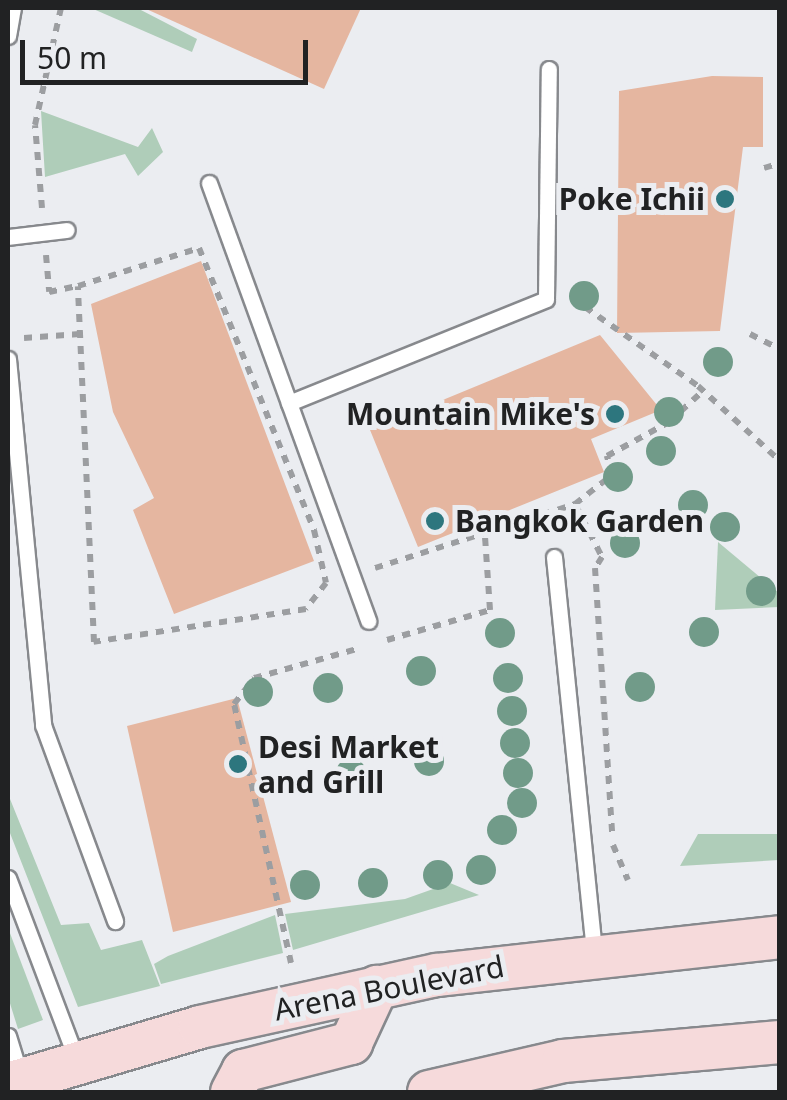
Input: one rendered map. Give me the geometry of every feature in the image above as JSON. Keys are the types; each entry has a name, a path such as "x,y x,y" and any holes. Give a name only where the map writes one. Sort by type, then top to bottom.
{"main road":[{"name":"Arena Boulevard","path":"14,1081 77,1077 377,987 594,954 780,937"},
{"path":"232,1092 243,1071 351,1043 377,987"},
{"path":"429,1092 563,1060 780,1042"}],"lane":[{"path":"8,36 13,8"},
{"path":"289,403 546,299 549,69"},
{"path":"209,183 368,621"},
{"path":"8,237 66,230"},
{"path":"8,359 44,725 115,921"},
{"path":"554,557 594,954"},
{"path":"8,878 77,1077"},
{"path":"8,1036 14,1081"}],"path":[{"path":"60,8 36,125 49,292 199,248 314,530 326,583"},
{"path":"764,168 780,163"},
{"path":"78,286 94,642 306,609 326,583 485,536 575,504 612,475 608,456 704,390"},
{"path":"571,298 704,390 780,461"},
{"path":"8,339 80,334"},
{"path":"750,334 780,349"},
{"path":"575,504 602,557 595,568 614,852 628,880"},
{"path":"291,963 234,704 254,678 490,610 485,536"}],"green space":[{"path":"91,8 137,8 197,39 192,52"},
{"path":"41,111 138,147 152,128 163,152 138,176 125,154 45,177"},
{"path":"718,542 779,593 779,607 715,610"},
{"path":"8,794 61,925 89,923 101,950 142,940 160,986 78,1007 8,828"},
{"path":"698,834 779,834 779,860 680,866"},
{"path":"450,883 479,895 293,950 285,914 405,899"},
{"path":"275,915 283,953 161,984 154,964"},
{"path":"8,928 43,1020 18,1029 8,997"}],"building":[{"path":"144,8 361,8 324,89"},
{"path":"712,76 763,77 763,147 743,147 720,331 617,333 619,91"},
{"path":"201,261 314,561 174,614 133,510 154,498 113,412 91,304"},
{"path":"600,335 661,410 591,439 604,472 418,547 370,430"},
{"path":"237,698 291,902 173,932 127,726"}],"place":[{"name":"Poke Ichii","path":"725,199"},
{"name":"Mountain Mike's","path":"615,414"},
{"name":"Bangkok Garden","path":"435,521"},
{"name":"Desi Market and Grill","path":"238,764"}]}
